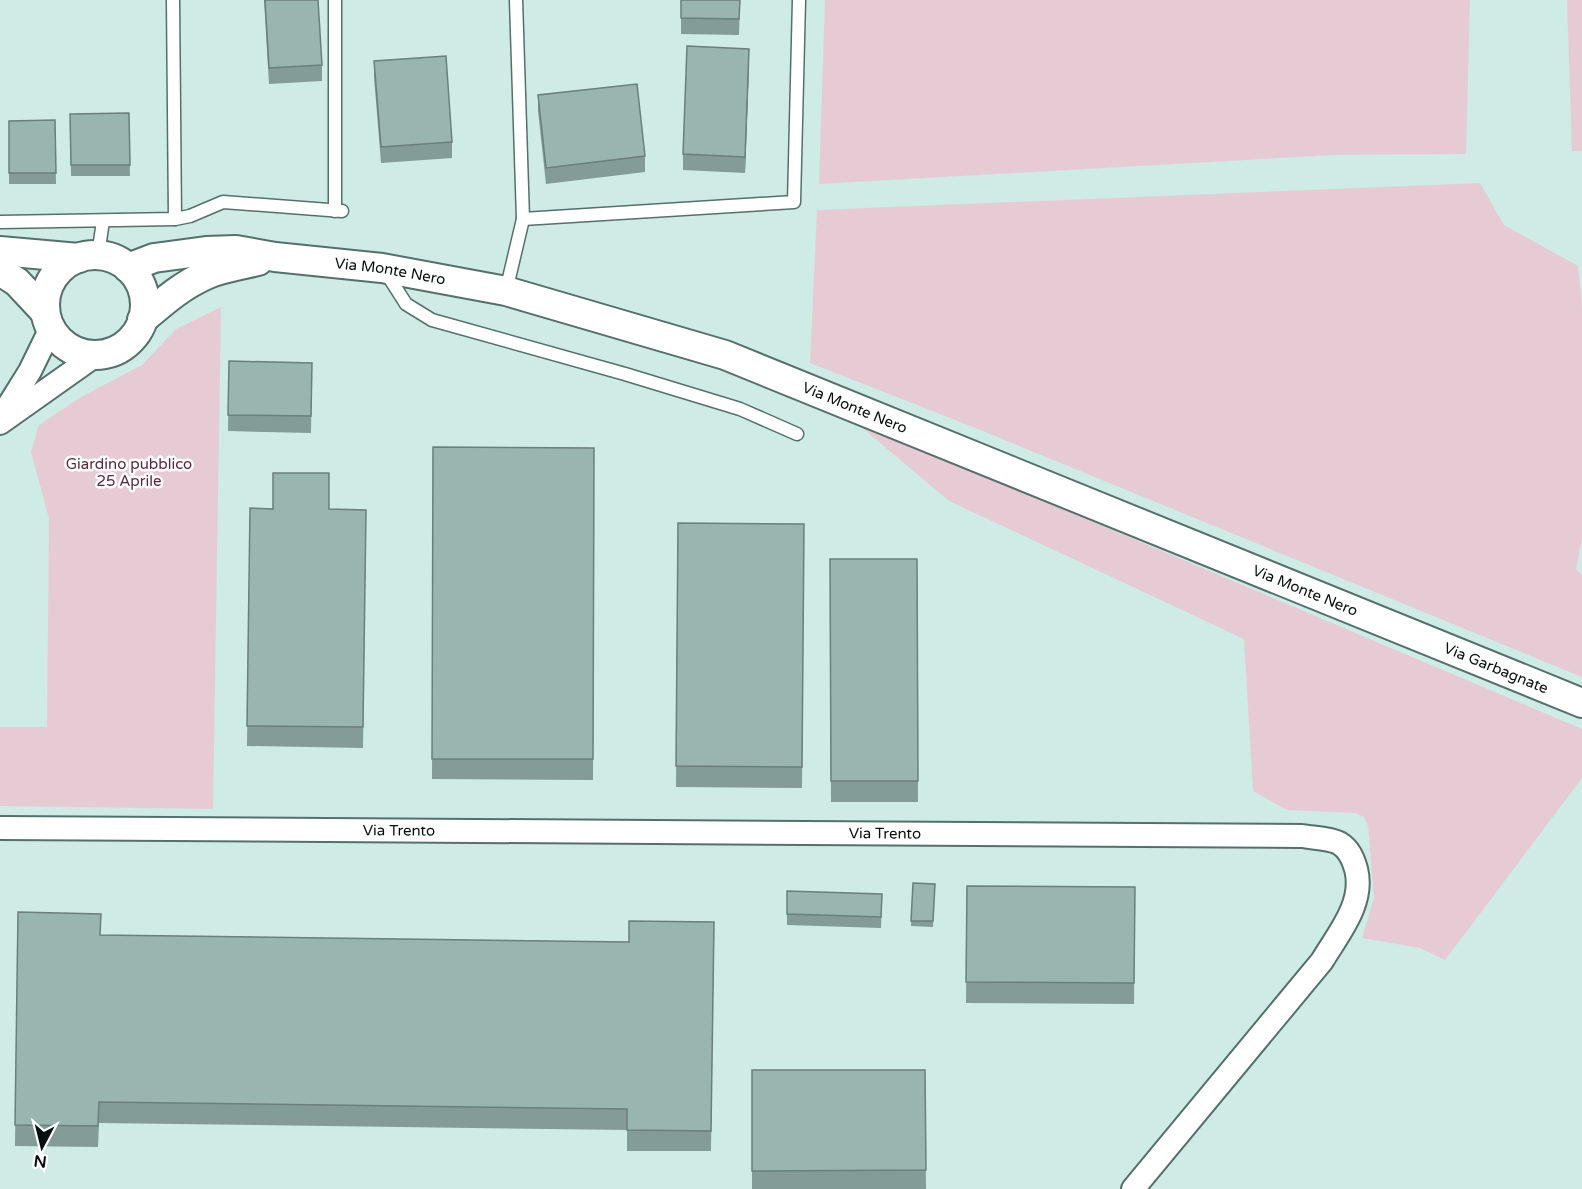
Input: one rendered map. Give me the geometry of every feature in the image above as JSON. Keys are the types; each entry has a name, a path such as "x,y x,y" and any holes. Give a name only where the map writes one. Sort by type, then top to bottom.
{"street":[{"name":"Via Monte Nero","path":"128,268 154,258 206,250 236,250 275,257 382,268 506,291 725,355 1412,633"},
{"path":"0,251 114,259 128,268 137,279 143,292 145,306 142,320 135,334 125,344 111,352 96,355 83,353 59,340 48,320 17,282 0,271"},
{"path":"0,421 6,395 30,371 48,320 46,295 52,279 63,266 88,256"},
{"name":"Via Monte Nero","path":"142,320 170,296 200,278 275,257"},
{"path":"0,421 96,355"},
{"name":"Via Garbagnate","path":"1412,633 1582,703"},
{"name":"Via Trento","path":"0,828 1290,836 1338,842 1352,855 1359,879 1356,902 1346,922 1322,961 1133,1189"}],"lane":[{"path":"173,0 175,219"},
{"path":"0,222 175,219 190,216 223,202 338,211 335,0"},
{"path":"506,291 524,219 516,0"},
{"path":"524,219 794,202 799,0"},
{"path":"88,256 104,221"},
{"path":"382,268 406,304 432,320 740,409 797,434"}],"green space":[{"path":"825,0 1470,0 1466,154 1333,155 819,184"},
{"path":"1567,0 1582,0 1582,151 1572,151"},
{"path":"1480,183 1504,225 1578,266 1582,307 1582,538 1576,569 1582,575 1582,677 973,427 810,363 817,210"},
{"name":"Giardino pubblico 25 Aprile","path":"221,307 213,809 0,806 0,727 47,727 49,518 31,452 39,425 81,397 142,365 176,329"},
{"path":"853,420 1582,729 1582,778 1445,960 1420,948 1362,938 1374,898 1368,826 1364,817 1355,813 1287,810 1253,791 1244,639 949,501"}],"building":[{"path":"265,0 318,0 322,65 269,68"},
{"path":"681,0 740,0 739,19 681,18"},
{"path":"687,46 749,49 745,157 683,154"},
{"path":"446,56 452,142 381,147 374,61"},
{"path":"637,84 645,156 546,168 538,95"},
{"path":"129,113 130,165 71,165 70,114"},
{"path":"55,120 56,173 9,173 9,121"},
{"path":"229,361 312,363 311,416 228,415"},
{"path":"433,447 594,448 593,759 432,759"},
{"path":"273,473 329,473 329,509 366,510 363,727 247,726 250,508 273,509"},
{"path":"678,523 804,524 802,767 676,766"},
{"path":"830,559 917,559 918,781 831,781"},
{"path":"913,883 935,884 933,921 911,921"},
{"path":"967,886 1135,887 1134,983 966,982"},
{"path":"787,891 882,894 881,917 787,914"},
{"path":"18,912 101,914 100,935 629,942 629,921 714,922 711,1131 627,1130 627,1109 99,1102 98,1126 15,1125"},
{"path":"752,1070 925,1070 926,1170 752,1171"}]}
